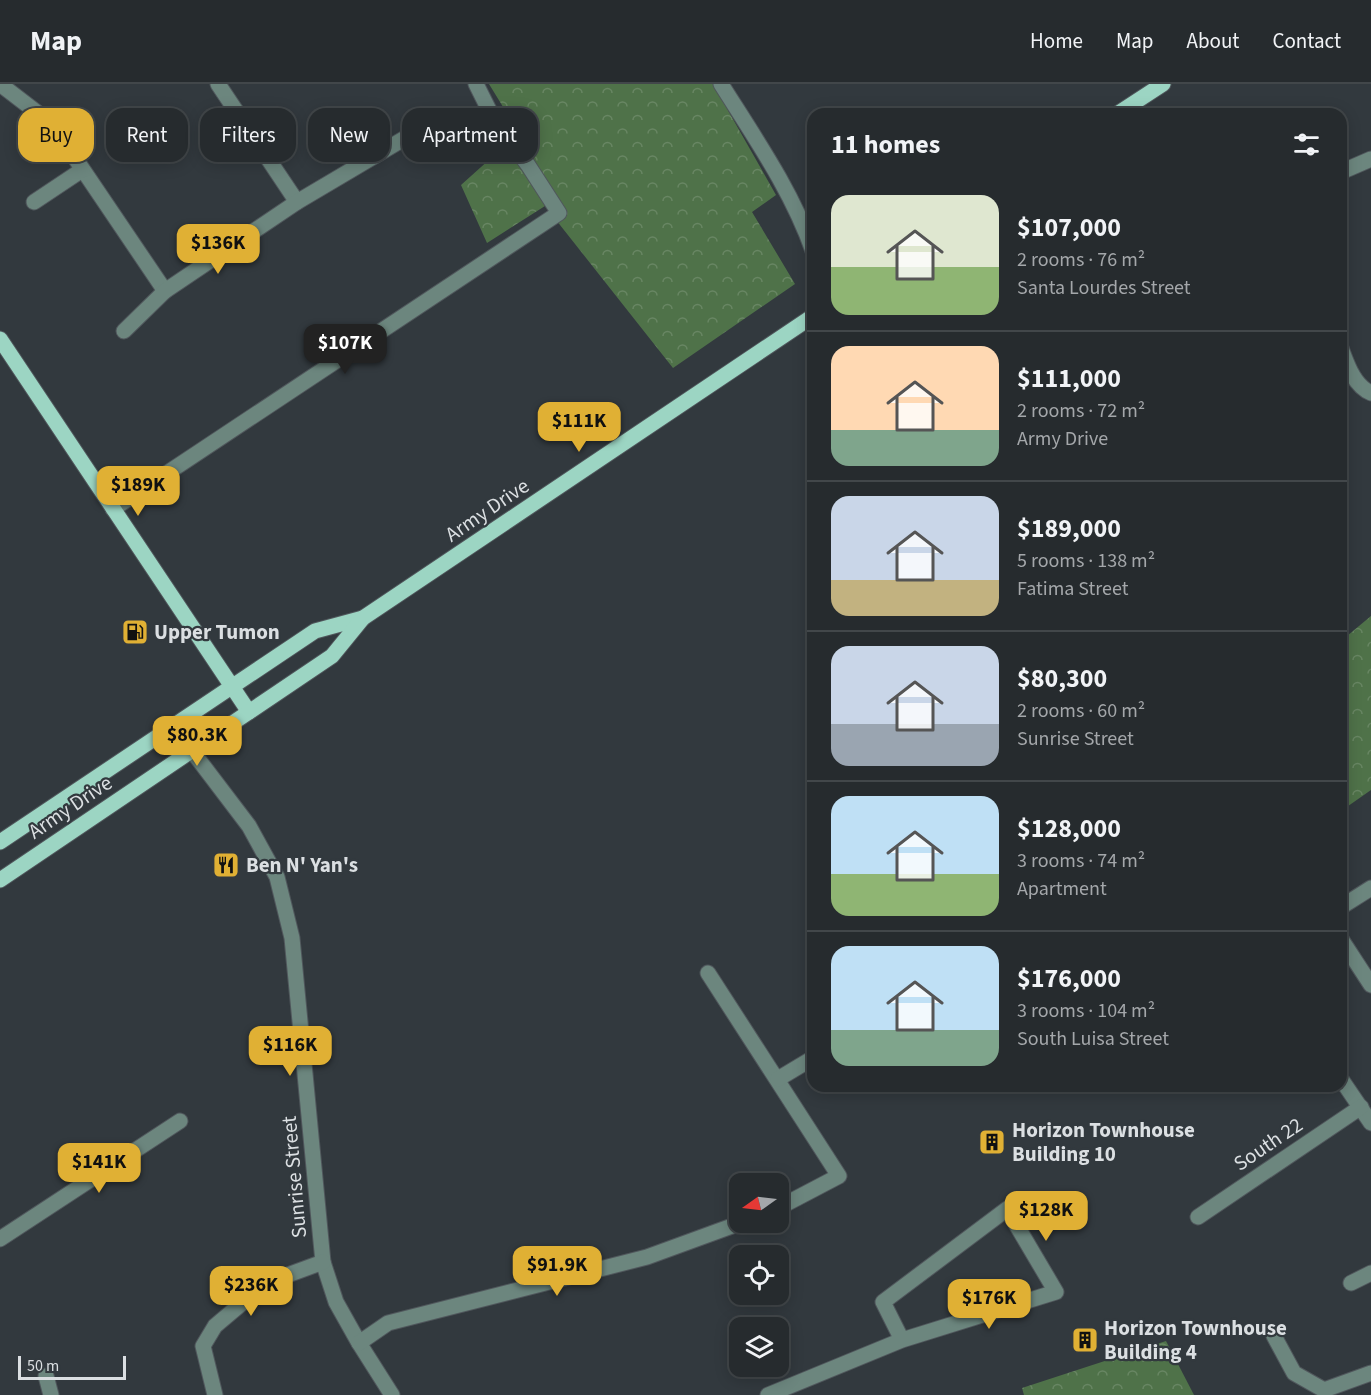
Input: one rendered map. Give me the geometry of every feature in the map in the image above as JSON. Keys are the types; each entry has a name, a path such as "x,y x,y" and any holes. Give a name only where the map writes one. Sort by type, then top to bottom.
{"main road":[{"path":"1126,108 1163,84"},
{"name":"Army Drive","path":"0,880 332,656 363,618 807,320"},
{"path":"0,339 249,712"},
{"name":"Army Drive","path":"0,842 315,631 363,618"}],"street":[{"path":"0,84 52,124 165,291"},
{"path":"113,509 559,213 523,159 504,140 476,84"},
{"path":"721,84 780,178 797,210 807,236"},
{"path":"221,85 297,202"},
{"path":"124,331 165,291 297,202 402,140"},
{"path":"1347,169 1371,159"},
{"path":"34,202 82,170"},
{"path":"1347,360 1357,381 1371,393"},
{"name":"Sunrise Street","path":"192,751 249,825 277,878 292,938 323,1262 336,1302 392,1395"},
{"path":"1347,903 1371,888"},
{"path":"1347,948 1371,985"},
{"path":"708,973 839,1176 789,1202"},
{"path":"778,1079 807,1062"},
{"path":"1347,1087 1371,1123"},
{"name":"South 22","path":"1198,1217 1361,1107"},
{"path":"0,1239 180,1121"},
{"path":"768,1395 907,1338 1056,1292 1007,1209 883,1302 907,1338"},
{"path":"359,1343 388,1323 647,1257 729,1227"},
{"path":"216,1395 203,1346 215,1326 266,1283 323,1262"},
{"path":"1351,1283 1371,1273"},
{"path":"1274,1336 1294,1373 1324,1390 1371,1373"},
{"path":"46,1376 51,1395"}],"green space":[{"path":"489,84 713,84 776,195 752,212 795,284 673,368 545,206 487,243 461,185 487,162 538,162 538,108 504,108"},
{"path":"1371,616 1371,790 1347,807 1347,636"},
{"path":"1166,1341 1194,1395 1024,1395 1022,1388"}],"place":[{"name":"Upper Tumon","path":"135,632"},
{"name":"Ben N' Yan's","path":"226,865"},
{"name":"Horizon Townhouse Building 10","path":"992,1142"},
{"name":"Horizon Townhouse Building 4","path":"1085,1340"}]}
